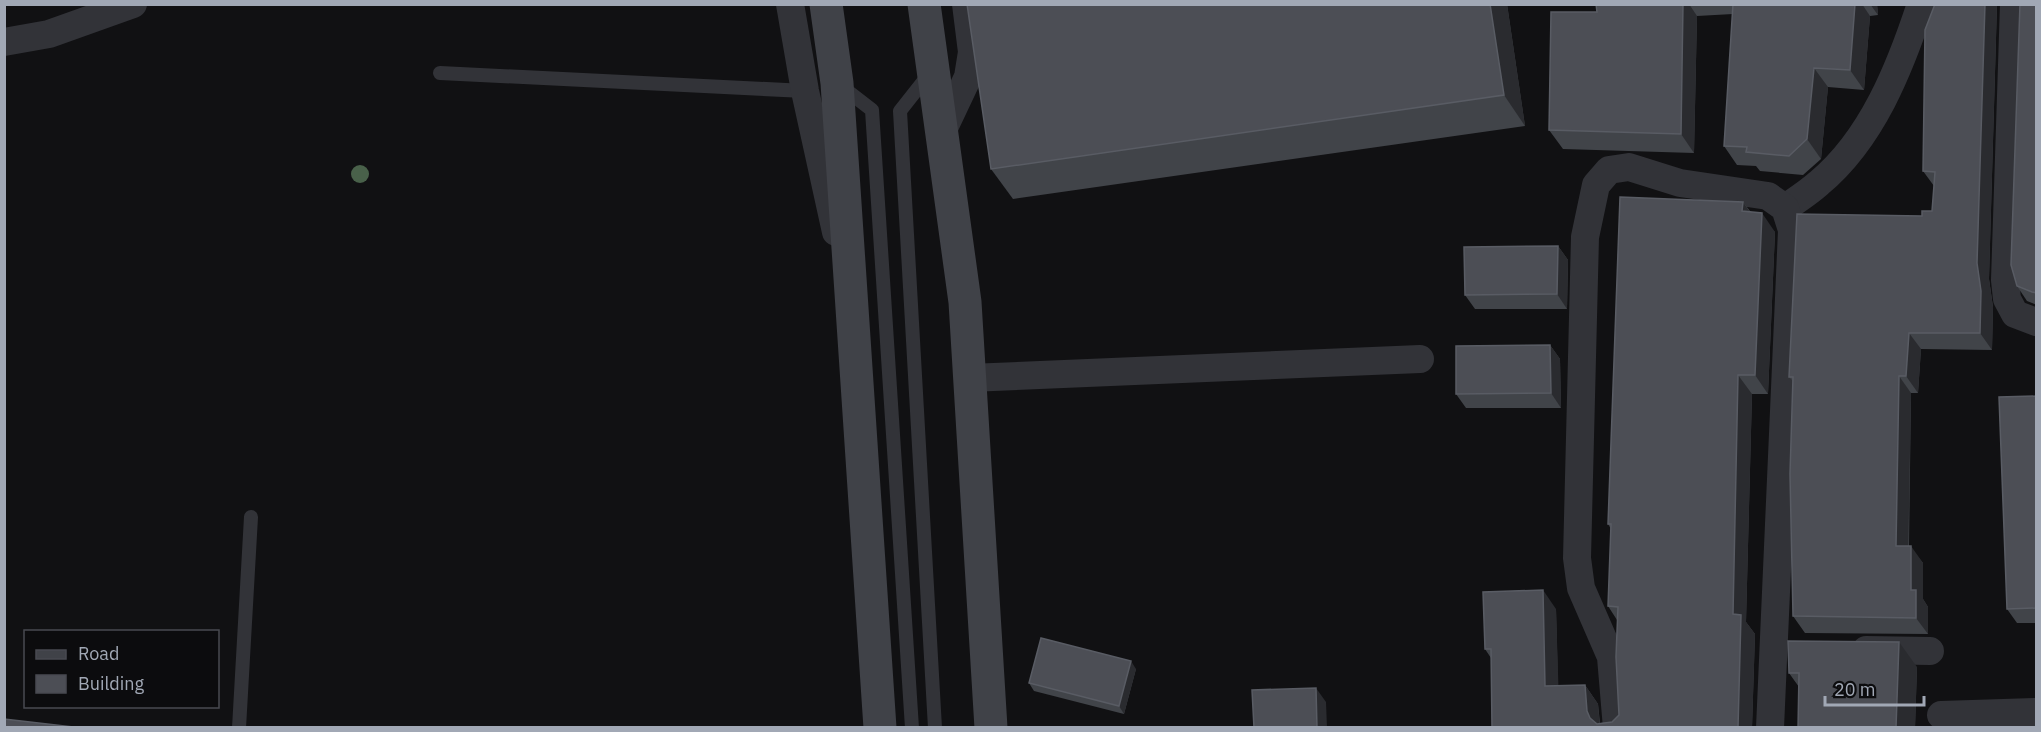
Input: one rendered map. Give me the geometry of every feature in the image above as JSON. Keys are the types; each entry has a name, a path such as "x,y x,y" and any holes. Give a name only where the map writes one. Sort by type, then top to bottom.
{"main road":[{"path":"826,4 835,68 880,728"},
{"path":"924,4 965,302 991,728"}],"street":[{"path":"4,42 49,34 133,4"},
{"path":"790,4 805,91 850,293"},
{"path":"942,132 968,77 972,52 966,4"},
{"path":"1785,208 1820,183 1854,147 1876,111 1908,44 1921,4"},
{"path":"2014,4 2004,280 2007,299 2015,314 2037,322"},
{"path":"1617,728 1611,657 1581,588 1577,558 1586,237 1596,185 1609,170 1629,167 1680,183 1768,196 1785,208 1792,230 1784,650 1770,728"},
{"path":"969,378 1420,359"},
{"path":"1840,650 1930,651"},
{"path":"1941,715 2037,712"}],"lane":[{"path":"932,60 900,111 935,728"},
{"path":"835,68 872,110 912,728"},
{"path":"440,73 805,91"},
{"path":"239,728 251,517"}],"building":[{"path":"967,4 1490,4 1504,95 991,169"},
{"path":"1596,4 1683,4 1681,134 1549,130 1551,12 1597,12"},
{"path":"1733,4 1855,4 1850,70 1814,68 1807,139 1789,156 1746,152 1747,147 1724,146"},
{"path":"1935,4 1985,4 1977,263 1981,291 1980,333 1909,333 1906,376 1899,376 1896,546 1911,546 1911,590 1916,590 1916,618 1793,616 1790,474 1793,377 1789,377 1797,214 1922,216 1922,211 1932,211 1935,172 1923,171 1925,30"},
{"path":"2020,4 2037,4 2037,293 2017,286 2011,265"},
{"path":"1620,197 1743,202 1742,211 1762,213 1755,375 1738,375 1733,614 1741,615 1738,728 1492,728 1491,649 1485,649 1483,592 1543,590 1545,686 1585,685 1587,711 1590,718 1597,724 1612,722 1619,715 1616,657 1618,607 1608,606 1611,524 1608,524"},
{"path":"1558,246 1557,294 1465,295 1464,247"},
{"path":"1550,345 1551,393 1456,394 1456,346"},
{"path":"2037,396 2037,608 2007,609 1999,397"},
{"path":"1041,638 1131,661 1119,706 1029,683"},
{"path":"1788,641 1899,642 1896,728 1798,728 1799,673 1789,673"},
{"path":"1316,688 1317,728 1254,728 1252,690"},
{"path":"4,719 82,728 4,728"}]}
